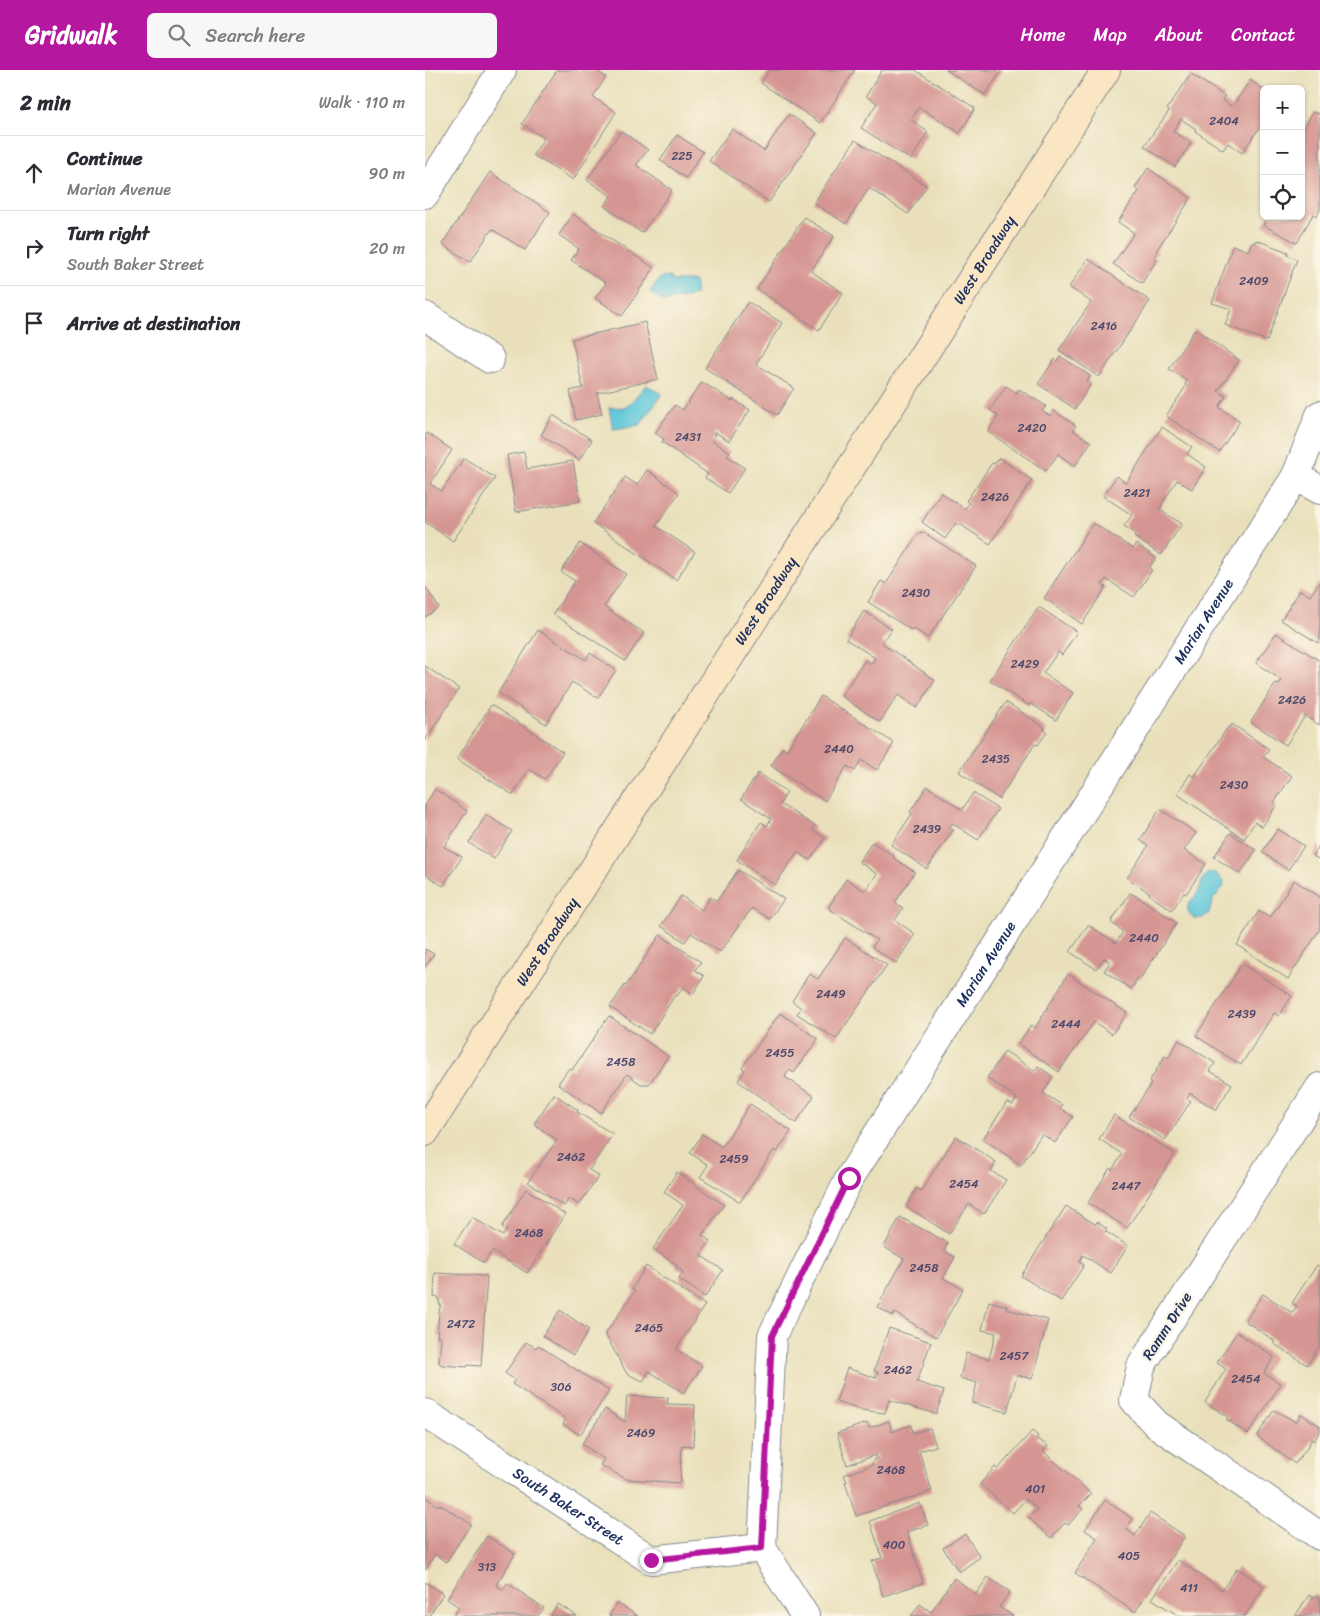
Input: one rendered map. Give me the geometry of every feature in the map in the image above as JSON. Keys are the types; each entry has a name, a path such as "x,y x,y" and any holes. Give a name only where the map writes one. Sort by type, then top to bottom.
{"main road":[{"name":"West Broadway","path":"425,1132 1106,70"}],"street":[{"path":"425,194 503,70"},
{"path":"425,316 490,359"},
{"name":"Marian Avenue","path":"762,1548 772,1336 849,1178 1296,476 1320,416"},
{"path":"1296,476 1320,490"},
{"name":"Ramm Drive","path":"1320,1087 1141,1366 1134,1400 1156,1424 1320,1536"},
{"name":"South Baker Street","path":"425,1413 651,1560 762,1548"},
{"path":"762,1548 805,1616"}],"water":[{"path":"670,277 671,281 694,281 696,295 664,302 650,292 660,278"},
{"path":"646,385 662,394 640,425 613,429 609,408 627,407"},
{"path":"1213,872 1220,878 1224,886 1213,899 1209,913 1203,918 1193,918 1189,913 1188,906 1197,894 1202,880 1209,873"}],"building":[{"path":"557,70 595,70 606,77 593,97 616,112 573,180 533,155 544,138 522,124"},
{"path":"769,70 801,70 805,73 807,70 855,70 820,123 761,83"},
{"path":"882,70 915,70 975,108 960,133 919,107 911,120 928,132 911,160 861,128 877,103 866,96"},
{"path":"946,70 1002,70 985,95"},
{"path":"1191,74 1225,96 1222,100 1232,107 1250,80 1260,87 1260,127 1242,153 1228,143 1223,150 1181,119 1173,131 1191,143 1175,167 1144,146 1169,111 1167,109"},
{"path":"1313,112 1320,114 1320,210 1317,216 1313,214 1297,243 1263,225 1266,220 1305,220 1305,126"},
{"path":"789,114 817,133 769,202 709,161 732,129 764,151"},
{"path":"621,131 648,150 636,165 672,190 642,233 604,206 611,196 587,180"},
{"path":"677,135 703,152 686,178 660,160"},
{"path":"855,140 927,186 908,214 869,188 846,224 814,203"},
{"path":"1148,168 1191,198 1156,251 1158,252 1154,257 1157,259 1142,283 1113,264 1134,233 1118,222 1139,191 1135,188"},
{"path":"490,172 550,212 525,250 492,229 470,262 442,244"},
{"path":"573,214 654,268 622,316 595,298 606,283 571,260 579,249 559,235"},
{"path":"804,217 834,236 811,271 843,293 819,330 757,289"},
{"path":"1256,240 1288,252 1287,255 1297,259 1267,341 1225,325 1231,309 1212,303 1233,245 1248,251 1252,242 1255,243"},
{"path":"1088,259 1150,301 1099,377 1059,350 1091,302 1069,287"},
{"path":"748,302 782,323 756,364 794,388 777,415 705,368"},
{"path":"645,322 658,379 597,393 602,414 576,420 570,391 583,388 572,339"},
{"path":"1195,329 1239,360 1218,391 1226,396 1219,407 1240,421 1219,452 1166,416 1186,386 1187,381 1169,369"},
{"path":"1060,356 1090,376 1087,382 1091,384 1075,409 1038,384 1055,359 1057,361"},
{"path":"702,382 750,410 729,441 715,432 712,441 730,452 727,456 745,468 728,493 705,478 708,474 662,442 664,439 655,433 675,405 683,410"},
{"path":"1006,386 1017,393 1019,389 1046,406 1042,411 1050,416 1053,410 1076,426 1073,430 1091,442 1075,466 1058,454 1046,471 988,432 998,416 990,410"},
{"path":"553,415 592,440 579,460 541,435"},
{"path":"1162,427 1192,447 1187,454 1206,467 1192,489 1177,480 1159,509 1182,524 1161,555 1134,537 1135,533 1124,526 1132,515 1103,496 1117,476 1126,483"},
{"path":"427,433 452,450 430,484 442,491 464,458 495,478 453,541 425,522 425,436"},
{"path":"524,452 527,469 573,461 580,501 516,512 507,455"},
{"path":"999,458 1032,480 990,544 956,523 945,539 922,522 941,493 965,509 969,503 966,501 992,463 994,464"},
{"path":"647,470 679,493 656,526 695,552 676,580 593,523 625,477 637,485"},
{"path":"1093,523 1133,549 1136,544 1156,558 1149,568 1152,570 1134,597 1106,579 1102,585 1106,587 1082,624 1044,598"},
{"path":"923,532 976,566 928,638 913,628 911,630 868,602 881,581 886,584 919,533 922,534"},
{"path":"580,543 626,574 604,607 644,633 625,661 553,614 575,581 561,572"},
{"path":"1320,581 1320,639 1318,643 1281,620 1300,590 1310,596"},
{"path":"425,586 439,608 425,617"},
{"path":"1039,607 1077,632 1062,655 1058,652 1043,673 1073,693 1056,720 1030,703 1029,706 990,680"},
{"path":"864,611 892,629 882,643 935,680 917,708 898,695 880,722 841,696 865,660 871,664 875,658 846,639"},
{"path":"538,630 586,660 590,653 616,670 598,698 572,682 546,724 498,693"},
{"path":"1276,633 1320,661 1319,725 1305,716 1286,745 1251,722 1276,683 1279,684 1281,680 1256,663"},
{"path":"425,666 459,689 425,740"},
{"path":"821,696 894,743 877,770 861,760 855,771 847,766 825,801 771,766 782,748 787,750"},
{"path":"1006,702 1045,728 1044,730 1047,732 1038,745 1035,744 999,799 959,772"},
{"path":"491,705 563,752 545,779 529,769 513,795 457,759"},
{"path":"1232,724 1269,749 1263,757 1292,776 1273,804 1276,806 1262,827 1255,822 1244,839 1177,794 1190,774 1194,777 1228,727 1230,728"},
{"path":"758,773 787,792 780,804 815,826 812,830 825,838 810,860 797,852 775,885 737,860 761,822 767,826 771,819 741,799"},
{"path":"927,786 962,810 973,793 998,809 978,840 952,823 949,828 953,830 927,869 891,845 912,814 910,812"},
{"path":"435,789 467,811 444,847 462,857 443,886 425,874 425,805"},
{"path":"1160,809 1196,833 1184,850 1206,864 1186,894 1184,893 1172,910 1127,878 1148,846 1140,840"},
{"path":"486,815 512,831 494,859 469,843"},
{"path":"1278,829 1304,846 1288,870 1262,852"},
{"path":"1230,833 1256,850 1240,874 1214,857"},
{"path":"872,842 915,872 895,903 903,908 895,920 915,934 896,963 872,947 877,940 828,908 846,879 865,891 877,874 859,862"},
{"path":"1320,844 1320,860 1313,856"},
{"path":"738,870 784,899 770,919 752,908 720,952 691,933 685,942 661,926 681,896 702,910 710,897 717,901"},
{"path":"1294,880 1320,897 1320,929 1288,979 1237,945 1259,911 1270,918"},
{"path":"1130,893 1177,923 1140,979 1138,977 1131,989 1104,971 1110,962 1104,958 1096,969 1070,952 1088,925 1116,943 1123,932 1111,922"},
{"path":"660,935 701,962 695,970 704,976 693,994 683,987 677,996 675,995 650,1034 610,1007"},
{"path":"845,938 887,965 836,1039 797,1014 801,1008 792,1001 809,974 818,979"},
{"path":"425,949 434,954 425,967"},
{"path":"1242,964 1292,996 1279,1016 1274,1013 1241,1065 1196,1036"},
{"path":"1068,974 1127,1013 1112,1034 1094,1022 1059,1072 1018,1044 1031,1025 1035,1028"},
{"path":"780,1013 818,1039 794,1073 789,1070 785,1077 814,1096 796,1123 738,1081 745,1070 742,1068"},
{"path":"609,1016 668,1056 649,1084 641,1084 627,1074 601,1113 558,1084 569,1068 572,1070"},
{"path":"1179,1040 1215,1063 1210,1071 1232,1084 1216,1110 1190,1093 1187,1099 1191,1101 1165,1140 1129,1117 1151,1084 1149,1082 1165,1056 1168,1058"},
{"path":"1005,1051 1035,1071 1038,1066 1053,1077 1043,1093 1062,1105 1060,1108 1073,1117 1055,1143 1042,1134 1021,1165 983,1139 1007,1102 1013,1105 1017,1098 987,1078"},
{"path":"554,1094 578,1110 577,1112 613,1134 589,1170 599,1176 579,1205 569,1198 564,1206 528,1182 557,1140 534,1124"},
{"path":"750,1104 791,1131 777,1152 774,1150 740,1202 700,1177 708,1165 690,1153 702,1134 722,1147"},
{"path":"1114,1115 1175,1154 1127,1228 1088,1203 1110,1168 1112,1170 1122,1154 1099,1139"},
{"path":"956,1136 996,1162 991,1171 1006,1180 984,1214 969,1204 949,1234 906,1206 917,1188 921,1191"},
{"path":"677,1172 724,1205 702,1235 710,1241 700,1255 723,1270 705,1297 679,1279 683,1272 676,1267 677,1265 653,1249 683,1205 664,1192"},
{"path":"526,1189 565,1214 527,1273 492,1251 484,1263 454,1244 472,1217 503,1236 507,1230 502,1227"},
{"path":"1066,1206 1095,1224 1097,1222 1107,1229 1105,1231 1128,1246 1111,1273 1083,1255 1079,1262 1084,1265 1061,1301 1021,1276"},
{"path":"900,1217 948,1243 944,1251 955,1257 943,1278 963,1289 936,1337 895,1313 893,1316 877,1307 904,1259 884,1247"},
{"path":"1317,1265 1320,1267 1320,1345 1307,1365 1273,1343 1275,1341 1245,1321 1263,1294 1293,1313 1297,1306 1292,1303"},
{"path":"646,1266 705,1305 676,1349 702,1366 684,1393 649,1371 643,1381 627,1374 605,1334 635,1291 632,1289"},
{"path":"435,1273 487,1276 481,1366 468,1365 467,1367 442,1365 439,1363 441,1337 437,1337 441,1304 439,1304 439,1298 434,1297"},
{"path":"989,1301 1007,1306 1006,1309 1048,1320 1032,1379 1017,1375 1007,1412 972,1403 977,1383 960,1378 966,1353 989,1359 996,1333 982,1330"},
{"path":"560,1310 589,1330 573,1355 543,1336"},
{"path":"889,1328 931,1342 917,1382 944,1391 936,1414 889,1400 885,1413 861,1410 836,1402 847,1368 876,1378 878,1372 874,1371"},
{"path":"1237,1332 1274,1357 1264,1373 1281,1384 1248,1434 1226,1419 1228,1417 1205,1402 1226,1369 1217,1363"},
{"path":"526,1342 536,1348 538,1345 609,1391 580,1435 563,1424 566,1419 512,1384 515,1380 505,1373"},
{"path":"627,1396 668,1398 667,1404 695,1405 693,1446 682,1445 680,1483 626,1479 600,1465 604,1459 582,1444 605,1409 625,1422"},
{"path":"1274,1410 1296,1422 1301,1414 1320,1426 1320,1431 1314,1441 1312,1439 1295,1464 1257,1436"},
{"path":"889,1421 892,1432 911,1425 913,1433 930,1428 936,1446 919,1451 932,1491 856,1516 844,1475 872,1465 874,1459 877,1458 876,1455 847,1465 837,1433 867,1423 869,1428"},
{"path":"1032,1431 1038,1436 1036,1438 1048,1446 1043,1451 1091,1494 1079,1506 1083,1509 1068,1525 1065,1523 1051,1538 1029,1518 1037,1509 1026,1499 1013,1513 980,1484 995,1467 998,1469"},
{"path":"425,1497 471,1524 446,1562 435,1554 425,1570"},
{"path":"1105,1500 1133,1519 1126,1529 1135,1536 1150,1513 1185,1536 1135,1612 1075,1573 1097,1538 1085,1530"},
{"path":"920,1503 928,1525 907,1532 923,1583 883,1596 872,1561 882,1558 870,1521"},
{"path":"965,1534 980,1557 959,1572 943,1548"},
{"path":"487,1536 515,1554 496,1585 503,1590 507,1583 544,1608 538,1616 453,1616 459,1607 447,1599"},
{"path":"1178,1560 1222,1590 1237,1568 1264,1586 1245,1616 1179,1616 1152,1599"},
{"path":"988,1577 1010,1592 999,1607 1013,1616 911,1616 920,1604 931,1612 954,1578 976,1594"},
{"path":"425,1582 443,1594 429,1616 425,1616"},
{"path":"1309,1595 1313,1598 1316,1595 1320,1598 1320,1616 1295,1616"},
{"path":"617,1603 638,1616 609,1616"},
{"path":"558,1604 577,1616 550,1616"}],"route":[{"path":"651,1560 762,1548 772,1336 849,1178"}]}
